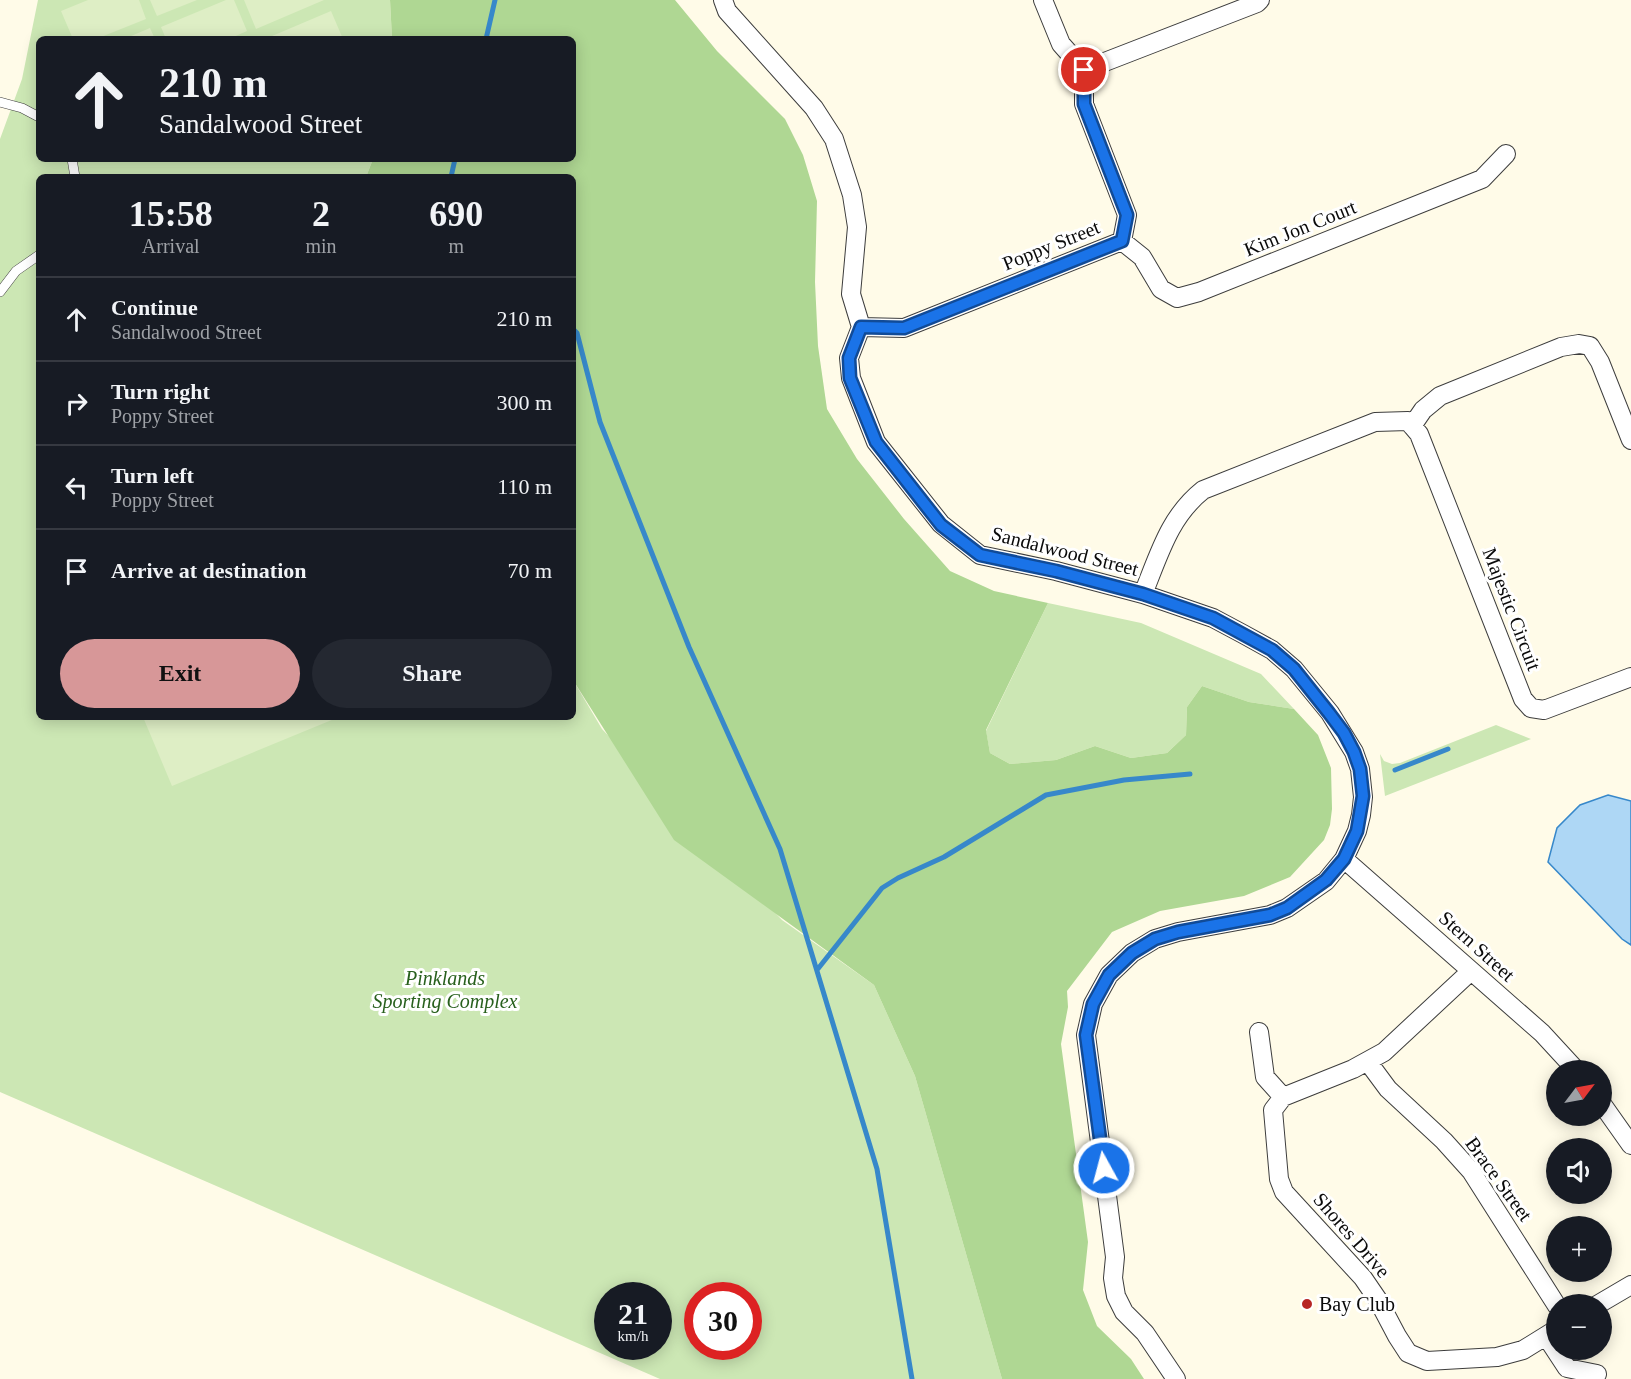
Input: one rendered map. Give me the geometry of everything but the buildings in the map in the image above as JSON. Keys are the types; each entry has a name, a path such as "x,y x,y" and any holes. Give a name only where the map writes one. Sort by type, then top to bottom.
{"street":[{"path":"723,0 727,11 814,108 834,139 852,195 857,227 851,294 861,327"},
{"path":"1043,0 1061,44 1084,70 1235,12 1260,0"},
{"name":"Poppy Street","path":"861,327 904,328 1122,241 1127,215 1084,104 1084,70"},
{"name":"Kim Jon Court","path":"1122,241 1142,257 1161,289 1177,298 1199,292 1482,179 1506,154"},
{"name":"Sandalwood Street","path":"861,327 849,358 850,378 876,442 941,525 980,555 1056,571 1143,594 1213,618 1272,650 1294,669 1329,713 1354,752 1360,769 1363,796 1357,831 1344,859 1326,880 1287,908 1270,915 1178,932 1155,939 1132,953 1109,975 1093,1004 1086,1035 1115,1257 1113,1278 1116,1296 1124,1312 1145,1334 1176,1379"},
{"path":"1143,594 1172,524 1187,502 1203,490 1374,422 1408,422 1412,426 1423,410 1440,396 1561,347 1579,344 1590,346 1600,362 1631,440"},
{"name":"Majestic Circuit","path":"1412,426 1419,434 1523,699 1531,708 1544,710 1631,677"},
{"name":"Stern Street","path":"1344,859 1542,1033 1566,1060"},
{"path":"1259,1032 1265,1077 1283,1097 1368,1062 1384,1052 1471,971"},
{"name":"Brace Street","path":"1368,1062 1388,1089 1444,1141 1471,1171 1549,1294"},
{"name":"Shores Drive","path":"1283,1097 1273,1110 1279,1179 1284,1192 1363,1278 1408,1353 1427,1362 1497,1357 1523,1350 1546,1336"},
{"path":"1612,1118 1631,1144"},
{"path":"1612,1296 1631,1285"},
{"path":"1563,1360 1567,1368 1596,1374"}],"lane":[{"path":"0,102 22,108 36,115"},
{"path":"0,292 16,271 36,257"}],"green space":[{"name":"Pinklands Sporting Complex","path":"38,0 390,0 392,36 36,36 36,162 372,162 367,174 36,174 36,720 576,720 576,685 602,729 782,920 874,985 915,1076 1002,1379 660,1379 616,1360 672,1360 672,1282 594,1282 594,1350 0,1092 0,139 22,79"},
{"path":"88,0 139,0 146,19 104,36 72,36 61,11"},
{"path":"150,0 197,0 157,16"},
{"path":"226,0 234,0 247,31 236,36 165,36 161,27"},
{"path":"244,0 324,0 256,29"},
{"path":"390,0 675,0 717,51 785,119 803,155 817,201 815,282 818,346 827,409 857,459 904,519 950,571 994,591 1048,603 986,730 990,753 1010,764 1056,760 1095,746 1131,758 1167,753 1186,735 1187,707 1202,686 1249,702 1294,709 1318,735 1331,768 1330,825 1324,840 1290,877 1244,896 1160,911 1112,932 1067,991 1068,1007 1061,1044 1088,1242 1083,1290 1097,1326 1131,1359 1144,1379 1002,1379 915,1076 874,985 674,840 576,685 576,174 367,174 372,162 576,162 576,36 392,36"},
{"path":"331,11 342,36 272,36"},
{"path":"150,28 154,36 131,36"},
{"path":"1048,603 1141,623 1261,674 1294,709 1249,702 1202,686 1187,707 1186,735 1167,753 1131,758 1095,746 1056,760 1010,764 990,753 986,731"},
{"path":"144,720 332,720 172,786"},
{"path":"1496,725 1531,739 1385,796 1380,754 1384,761 1392,764 1400,763"}],"water":[{"path":"1608,795 1631,801 1631,945 1622,939 1548,862 1557,828 1580,805"}],"waterway":[{"path":"487,36 495,0"},
{"path":"452,174 454,162"},
{"path":"576,332 600,422 689,647 780,849 877,1169 912,1379"},
{"path":"1395,770 1448,749"},
{"path":"817,970 882,888 944,857 1046,795 1124,780 1190,774"}],"place":[{"name":"Bay Club","path":"1307,1304"}],"route":[{"path":"1084,70 1084,104 1127,215 1122,241 904,328 861,327 849,358 850,378 876,442 941,525 980,555 1056,571 1143,594 1213,618 1272,650 1313,690 1344,733 1360,769 1363,796 1357,831 1344,859 1326,880 1304,897 1270,915 1178,932 1155,939 1132,953 1109,975 1093,1004 1086,1035 1104,1168"}]}
